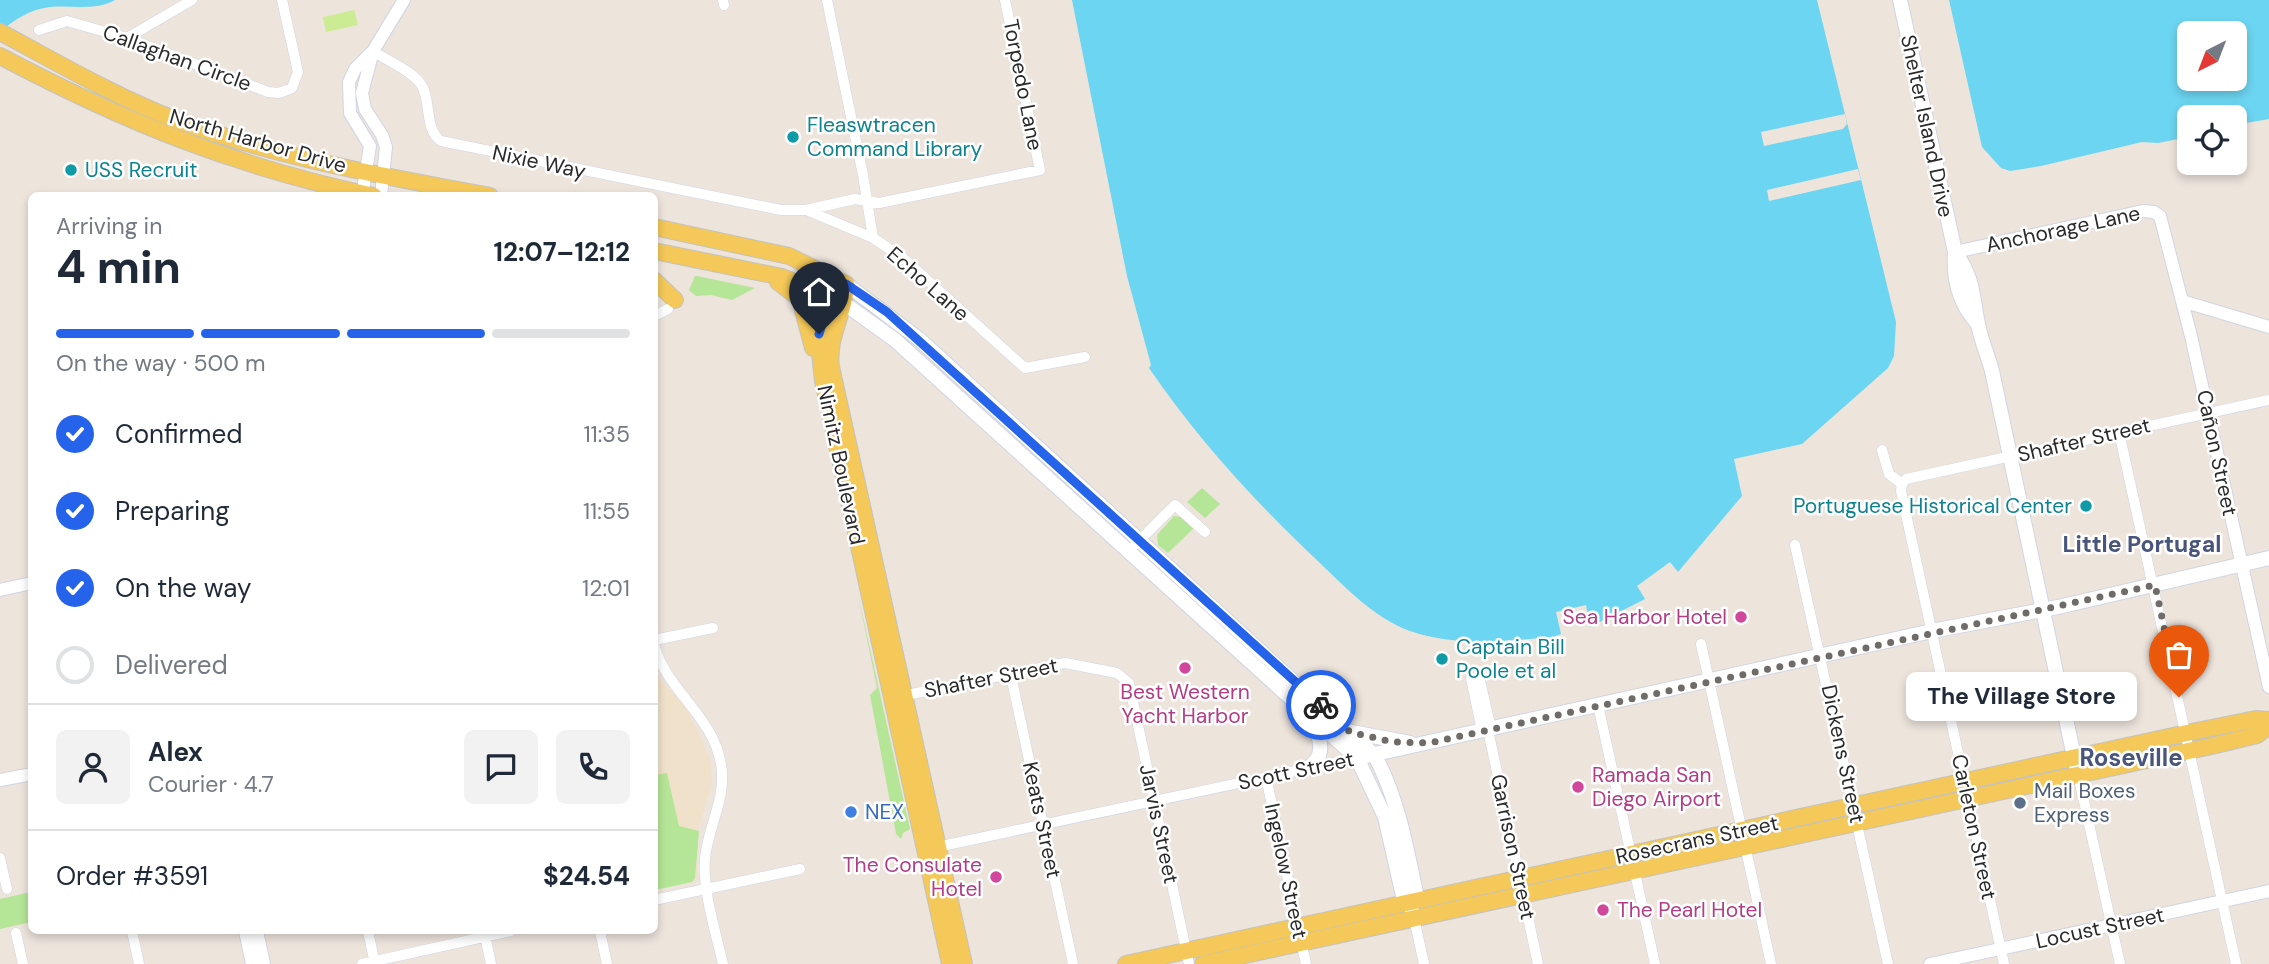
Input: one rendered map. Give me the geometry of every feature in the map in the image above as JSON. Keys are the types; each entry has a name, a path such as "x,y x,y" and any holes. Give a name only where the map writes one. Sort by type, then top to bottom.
{"main road":[{"name":"Shelter Island Drive","path":"1900,0 1955,252 1968,273 1976,298 1977,323 2011,456 2076,767"},
{"name":"North Harbor Drive","path":"0,32 130,101 191,125 366,171 471,192"},
{"name":"North Harbor Drive","path":"0,56 122,117 193,146 273,172 354,192"},
{"path":"658,228 789,256 846,284 919,339 1375,756 1391,786 1401,823 1416,893 1412,910"},
{"path":"658,252 800,282 839,301 895,341 1357,758 1383,810 1404,896 1412,910"},
{"path":"757,272 789,288 800,299 822,381"},
{"name":"Nimitz Boulevard","path":"846,284 819,334 822,381 964,964"},
{"path":"658,286 671,304"},
{"name":"Nimitz Boulevard","path":"839,301 832,335 831,367 950,964"},
{"name":"Scott Street","path":"1357,758 2269,558"},
{"path":"1300,709 1317,733 1321,746 1318,759 1305,769"},
{"name":"Rosecrans Street","path":"1126,964 1188,957 1299,935 2076,767 2188,741 2256,719 2269,720"},
{"name":"Rosecrans Street","path":"2188,741 2257,735 2269,726"},
{"path":"1350,732 1393,742 1429,743"},
{"name":"Rosecrans Street","path":"1203,964 1299,935"}],"street":[{"path":"127,37 192,0"},
{"name":"Callaghan Circle","path":"39,30 67,20 127,37 273,93 292,88 298,78 282,0"},
{"path":"366,192 370,143 350,113 348,89 355,69 373,51 404,0"},
{"name":"Echo Lane","path":"827,0 868,201 873,238 903,258 1025,368 1085,357"},
{"name":"Torpedo Lane","path":"868,201 879,202 1040,170 1006,0"},
{"path":"373,51 362,97 365,109 384,140 386,160 382,192"},
{"name":"Nixie Way","path":"373,51 414,78 423,88 433,134 441,141 630,182 801,211"},
{"path":"801,211 855,199 868,201"},
{"path":"801,211 873,238"},
{"name":"Anchorage Lane","path":"1955,252 2151,211 2163,222 2182,301"},
{"path":"2182,301 2269,327"},
{"name":"Cañon Street","path":"2182,301 2269,687"},
{"path":"658,313 671,304"},
{"name":"Shafter Street","path":"1902,484 1906,480 2269,400"},
{"path":"2119,432 2155,585 2236,964"},
{"name":"Carleton Street","path":"1882,450 1889,474 1902,484 1901,491 2004,964"},
{"path":"1127,552 1175,505 1205,532"},
{"name":"Dickens Street","path":"1795,545 1888,964"},
{"path":"0,590 28,584"},
{"path":"658,641 713,628"},
{"path":"1701,644 1771,964"},
{"path":"658,654 662,666 714,736 721,765 723,791 706,851 707,888 723,964"},
{"name":"Shafter Street","path":"898,697 1005,673 1011,676 1065,663 1117,673 1129,683"},
{"name":"Keats Street","path":"1011,676 1073,964"},
{"name":"Garrison Street","path":"1475,677 1538,964"},
{"name":"Jarvis Street","path":"1129,683 1188,957"},
{"path":"1598,705 1655,964"},
{"name":"Scott Street","path":"937,847 1357,758"},
{"path":"2076,767 2120,964"},
{"path":"0,780 28,775"},
{"name":"Ingelow Street","path":"1266,777 1306,964"},
{"path":"0,858 7,889"},
{"path":"658,899 800,869"},
{"name":"Locust Street","path":"1930,964 2269,891"},
{"path":"1412,910 1424,964"},
{"path":"16,933 23,964"},
{"path":"132,934 139,964"},
{"path":"246,934 252,964"},
{"path":"258,934 264,964"},
{"path":"369,934 375,963"},
{"path":"362,964 375,963 484,934 491,964"},
{"path":"601,934 607,964"}],"shaded area":[{"path":"658,677 686,707 710,759 712,782 695,840 698,880 658,888"}],"green space":[{"path":"354,10 358,25 326,32 323,17"},
{"path":"695,276 755,288 732,300 711,295 696,296 689,290"},
{"path":"1202,488 1220,504 1205,518 1187,502"},
{"path":"1174,516 1182,517 1194,528 1168,553 1158,545 1157,535"},
{"path":"857,590 910,829 903,833 901,839 896,834 870,695 877,688"},
{"path":"667,773 679,826 699,831 695,878 692,882 658,889 658,774"},
{"path":"28,893 28,923 0,929 0,899"}],"water":[{"path":"0,0 115,0 92,7 43,8 23,16 0,31"},
{"path":"1072,0 1817,0 1896,322 1894,356 1888,368 1802,444 1734,459 1742,496 1678,572 1670,562 1637,586 1645,599 1590,627 1586,605 1556,612 1561,634 1553,637 1463,641 1410,631 1385,619 1341,584 1274,519 1208,446 1149,368 1151,365 1127,276"},
{"path":"1949,0 2269,0 2269,119 2247,123 2247,105 2177,105 2177,139 2158,143 2142,142 2041,166 2010,171 2001,168 1982,147"}],"pier":[{"path":"1845,114 1847,124 1843,129 1764,146 1761,132"},
{"path":"1858,169 1861,180 1769,201 1767,190"}],"way so far":[{"path":"1321,705 1350,732 1393,742 1429,743 1932,631 2155,585 2179,697"}],"place":[{"name":"Fleaswtracen Command Library","path":"793,137"},
{"name":"USS Recruit","path":"71,170"},
{"name":"Portuguese Historical Center","path":"2086,506"},
{"name":"Sea Harbor Hotel","path":"1741,617"},
{"name":"Captain Bill Poole et al","path":"1442,659"},
{"name":"Best Western Yacht Harbor","path":"1185,668"},
{"name":"The Village Store","path":"2179,697"},
{"name":"Ramada San Diego Airport","path":"1578,787"},
{"name":"Mail Boxes Express","path":"2020,803"},
{"name":"NEX","path":"851,812"},
{"name":"The Consulate Hotel","path":"996,877"},
{"name":"The Pearl Hotel","path":"1603,910"}],"district":[{"name":"Little Portugal","path":"2142,544"},
{"name":"Roseville","path":"2131,758"}],"route":[{"path":"819,334 826,312 846,284 887,312 1321,705"}]}
